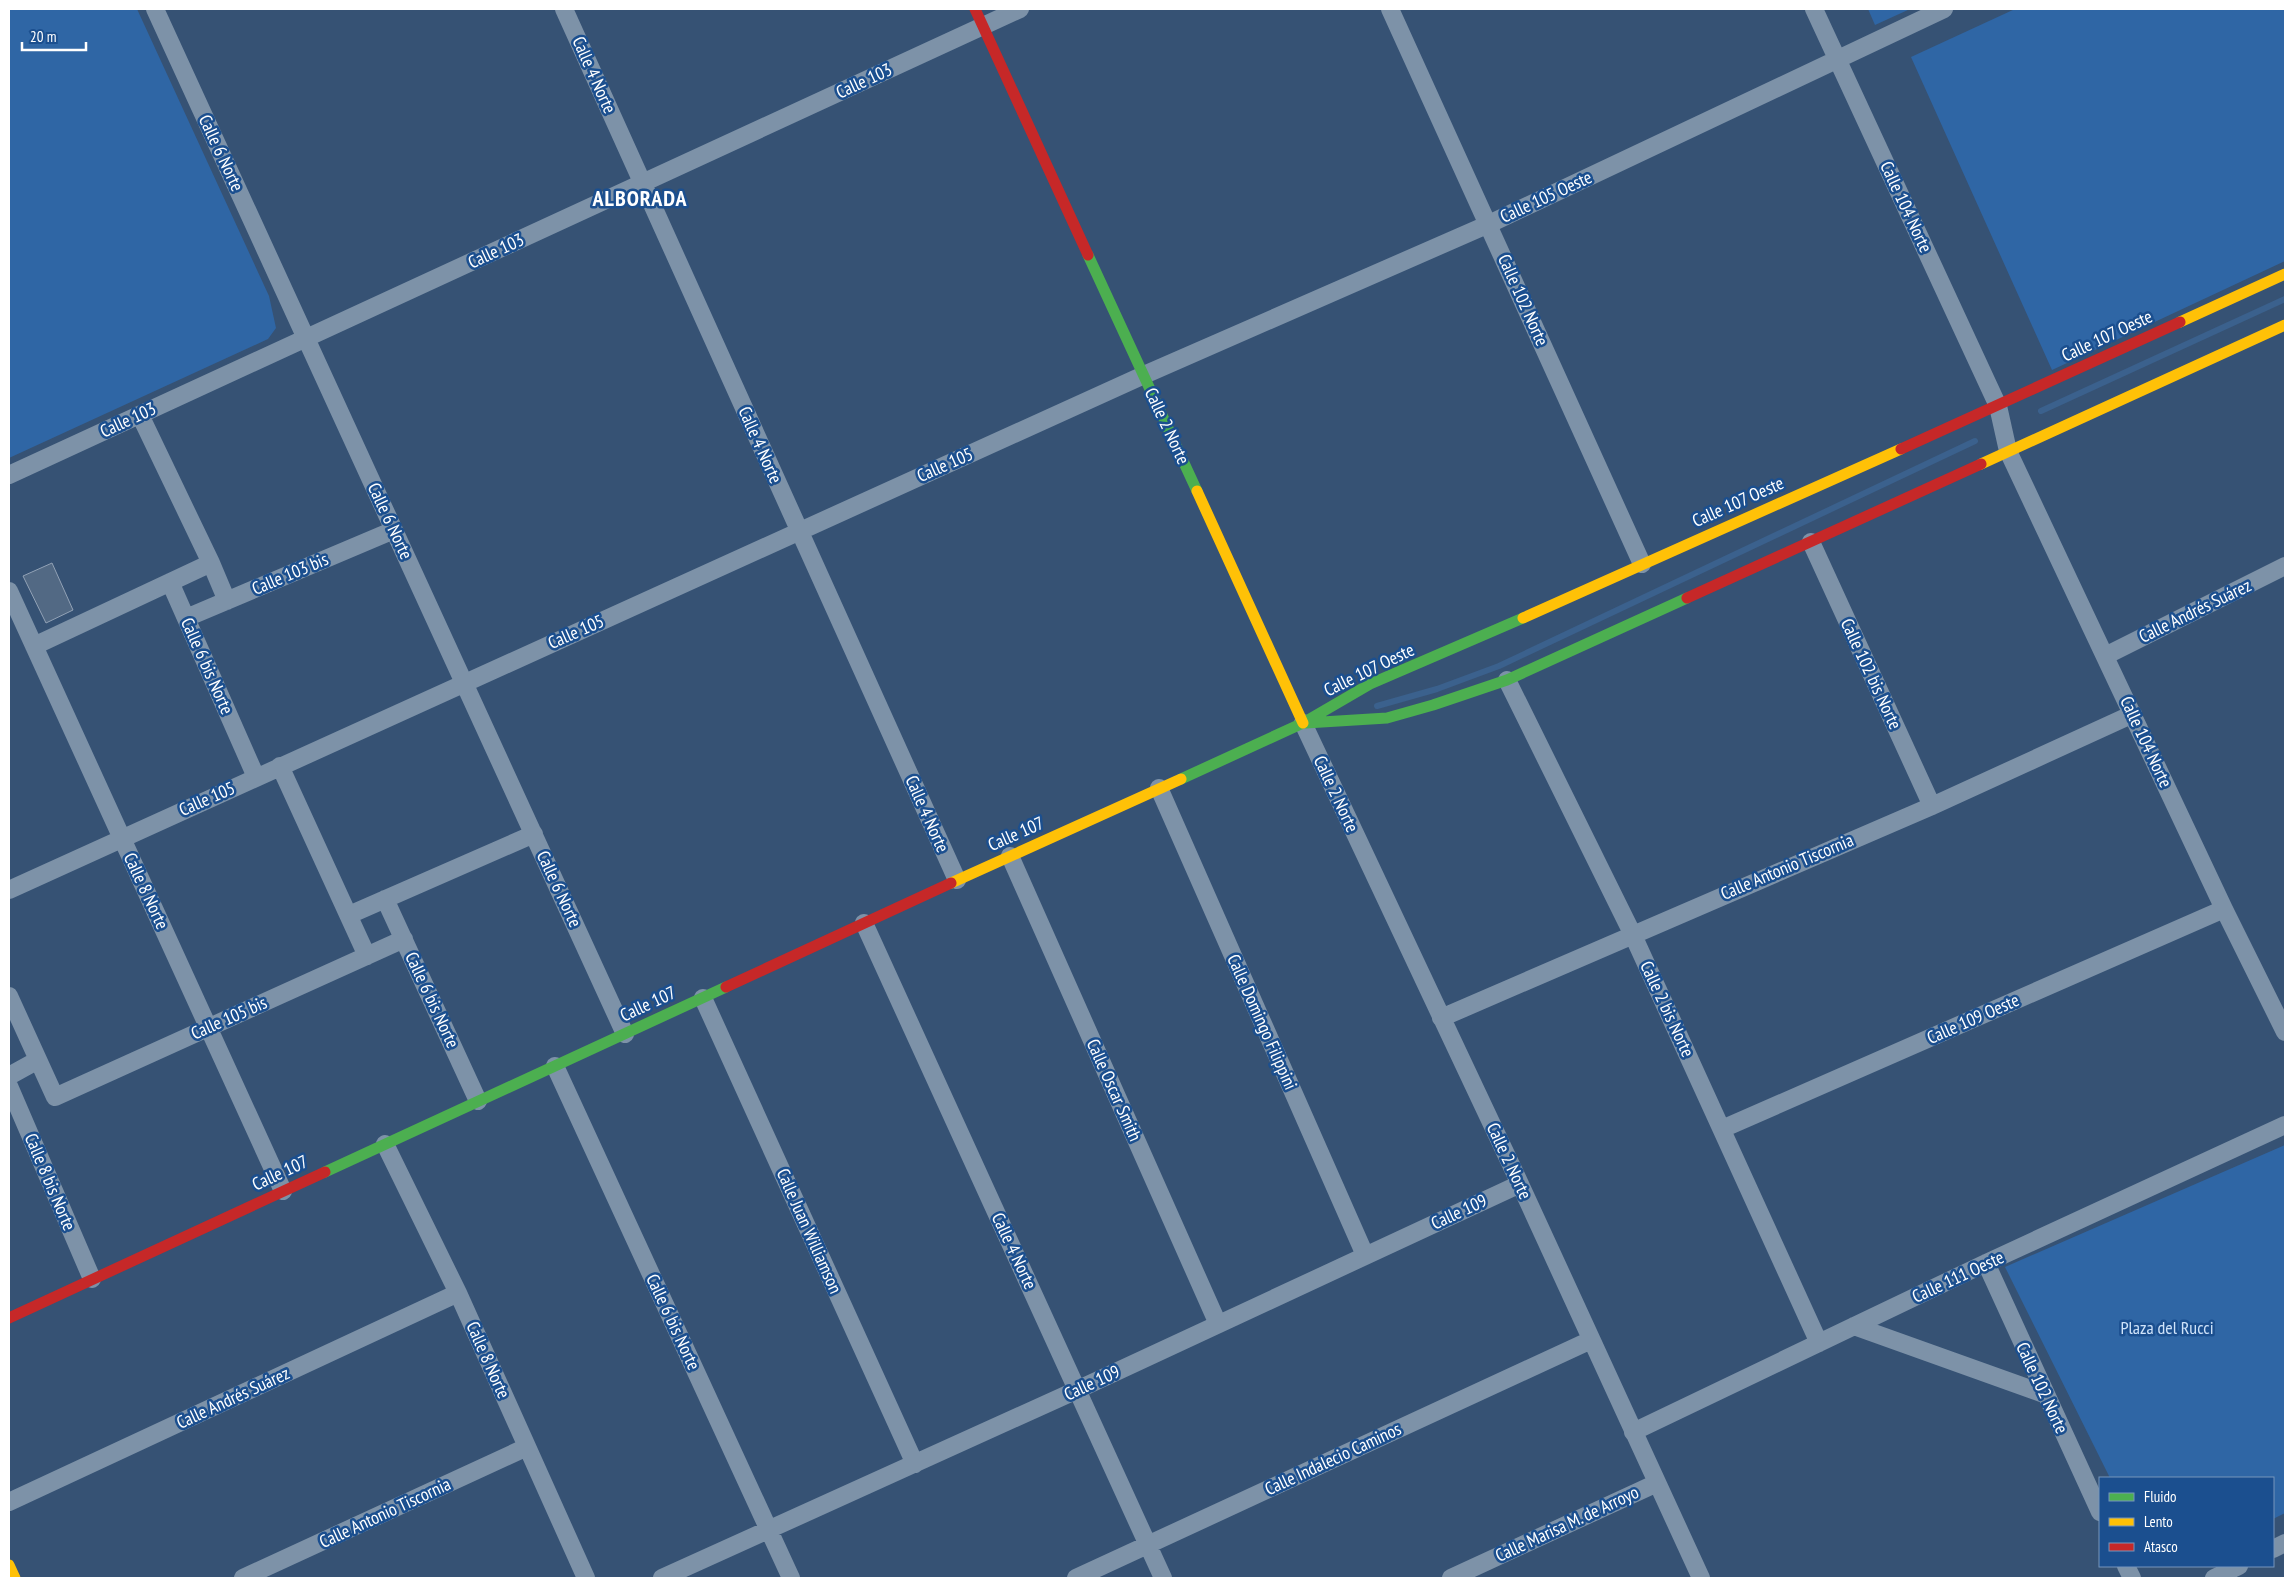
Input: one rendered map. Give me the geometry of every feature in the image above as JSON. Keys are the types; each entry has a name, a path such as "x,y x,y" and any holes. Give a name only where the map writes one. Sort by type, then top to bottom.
{"street":[{"name":"Calle 6 Norte","path":"155,9 625,1034"},
{"name":"Calle 4 Norte","path":"564,9 957,880"},
{"name":"Calle 2 Norte","path":"976,9 1303,723 1520,1184 1590,1340 1701,1578"},
{"name":"Calle 103","path":"9,475 1020,9"},
{"name":"Calle 102 Norte","path":"1390,9 1642,564"},
{"name":"Calle 104 Norte","path":"1814,9 1998,406 2008,451 2224,910 2285,1032"},
{"name":"Calle 105 Oeste","path":"1144,374 1489,224 1944,9"},
{"name":"Calle 107 Oeste","path":"1303,723 1370,684 1431,659 1998,406 2285,274"},
{"name":"Calle 107 Oeste","path":"1303,723 1387,718 1507,680 2285,325"},
{"name":"Calle 105","path":"9,890 1144,374"},
{"path":"140,415 211,563 227,601"},
{"name":"Calle 103 bis","path":"186,618 394,530"},
{"name":"Calle 102 bis Norte","path":"1811,542 1932,806"},
{"path":"34,646 211,563"},
{"name":"Calle Andrés Suárez","path":"2104,656 2285,566"},
{"name":"Calle 6 bis Norte","path":"170,582 256,778"},
{"name":"Calle 8 Norte","path":"9,591 283,1191"},
{"name":"Calle 2 bis Norte","path":"1507,680 1632,934 1819,1343"},
{"name":"Calle Antonio Tiscornia","path":"1441,1018 1932,806 2133,714"},
{"name":"Calle 107","path":"9,1318 957,880 1303,723"},
{"path":"280,766 367,956"},
{"name":"Calle Domingo Filippini","path":"1160,788 1365,1256"},
{"path":"349,915 534,834"},
{"name":"Calle Oscar Smith","path":"1010,856 1218,1324"},
{"name":"Calle 6 bis Norte","path":"386,899 478,1101"},
{"name":"Calle 109 Oeste","path":"1722,1129 2224,910"},
{"name":"Calle 4 Norte","path":"864,924 1164,1578"},
{"name":"Calle 105 bis","path":"38,1060 55,1097 404,939"},
{"path":"9,996 38,1060 9,1076"},
{"name":"Calle Juan Williamson","path":"703,998 915,1464"},
{"name":"Calle 6 bis Norte","path":"555,1066 791,1578"},
{"name":"Calle 8 bis Norte","path":"9,1086 92,1279"},
{"name":"Calle 111 Oeste","path":"1633,1432 1854,1326 2285,1125"},
{"name":"Calle 8 Norte","path":"385,1144 458,1293 586,1578"},
{"name":"Calle 109","path":"662,1578 1077,1390 1520,1184"},
{"name":"Calle 102 Norte","path":"1986,1264 2044,1394 2099,1510"},
{"name":"Calle Andrés Suárez","path":"9,1502 458,1293"},
{"path":"1854,1326 2044,1394"},
{"name":"Calle Indalecio Caminos","path":"1076,1578 1590,1340"},
{"name":"Calle Antonio Tiscornia","path":"243,1578 527,1447"},
{"name":"Calle Marisa M. de Arroyo","path":"1451,1578 1657,1482"},
{"path":"9,1565 15,1578"},
{"path":"2214,1578 2237,1567"}],"green space":[{"path":"9,9 137,9 269,296 276,328 268,339 9,458"},
{"path":"1868,9 1910,9 1875,25"},
{"path":"2015,9 2285,9 2285,261 2052,370 1911,57"},
{"name":"Plaza del Rucci","path":"2285,1145 2285,1513 2274,1518 2274,1477 2110,1477 2005,1267"}],"building":[{"path":"52,563 73,610 46,623 23,576"}],"waterway":[{"path":"2041,411 2285,299"},
{"path":"1377,706 1437,689 1499,666 1975,441"}],"traffic: fast":[{"path":"1088,255 1197,491"},
{"path":"1306,723 1387,718 1433,705 1507,680 1687,598"},
{"path":"1181,779 1303,723 1370,684 1523,618"},
{"path":"325,1172 726,987"}],"traffic: slow":[{"path":"2180,322 2285,274"},
{"path":"1981,464 2285,325"},
{"path":"1523,618 1901,449"},
{"path":"1197,491 1303,723"},
{"path":"951,883 1181,779"},
{"path":"9,1565 15,1578"}],"traffic: jam":[{"path":"975,9 1088,255"},
{"path":"1901,449 2180,322"},
{"path":"1687,598 1981,464"},
{"path":"726,987 951,883"},
{"path":"9,1318 325,1172"}],"district":[{"name":"ALBORADA","path":"640,198"}]}
